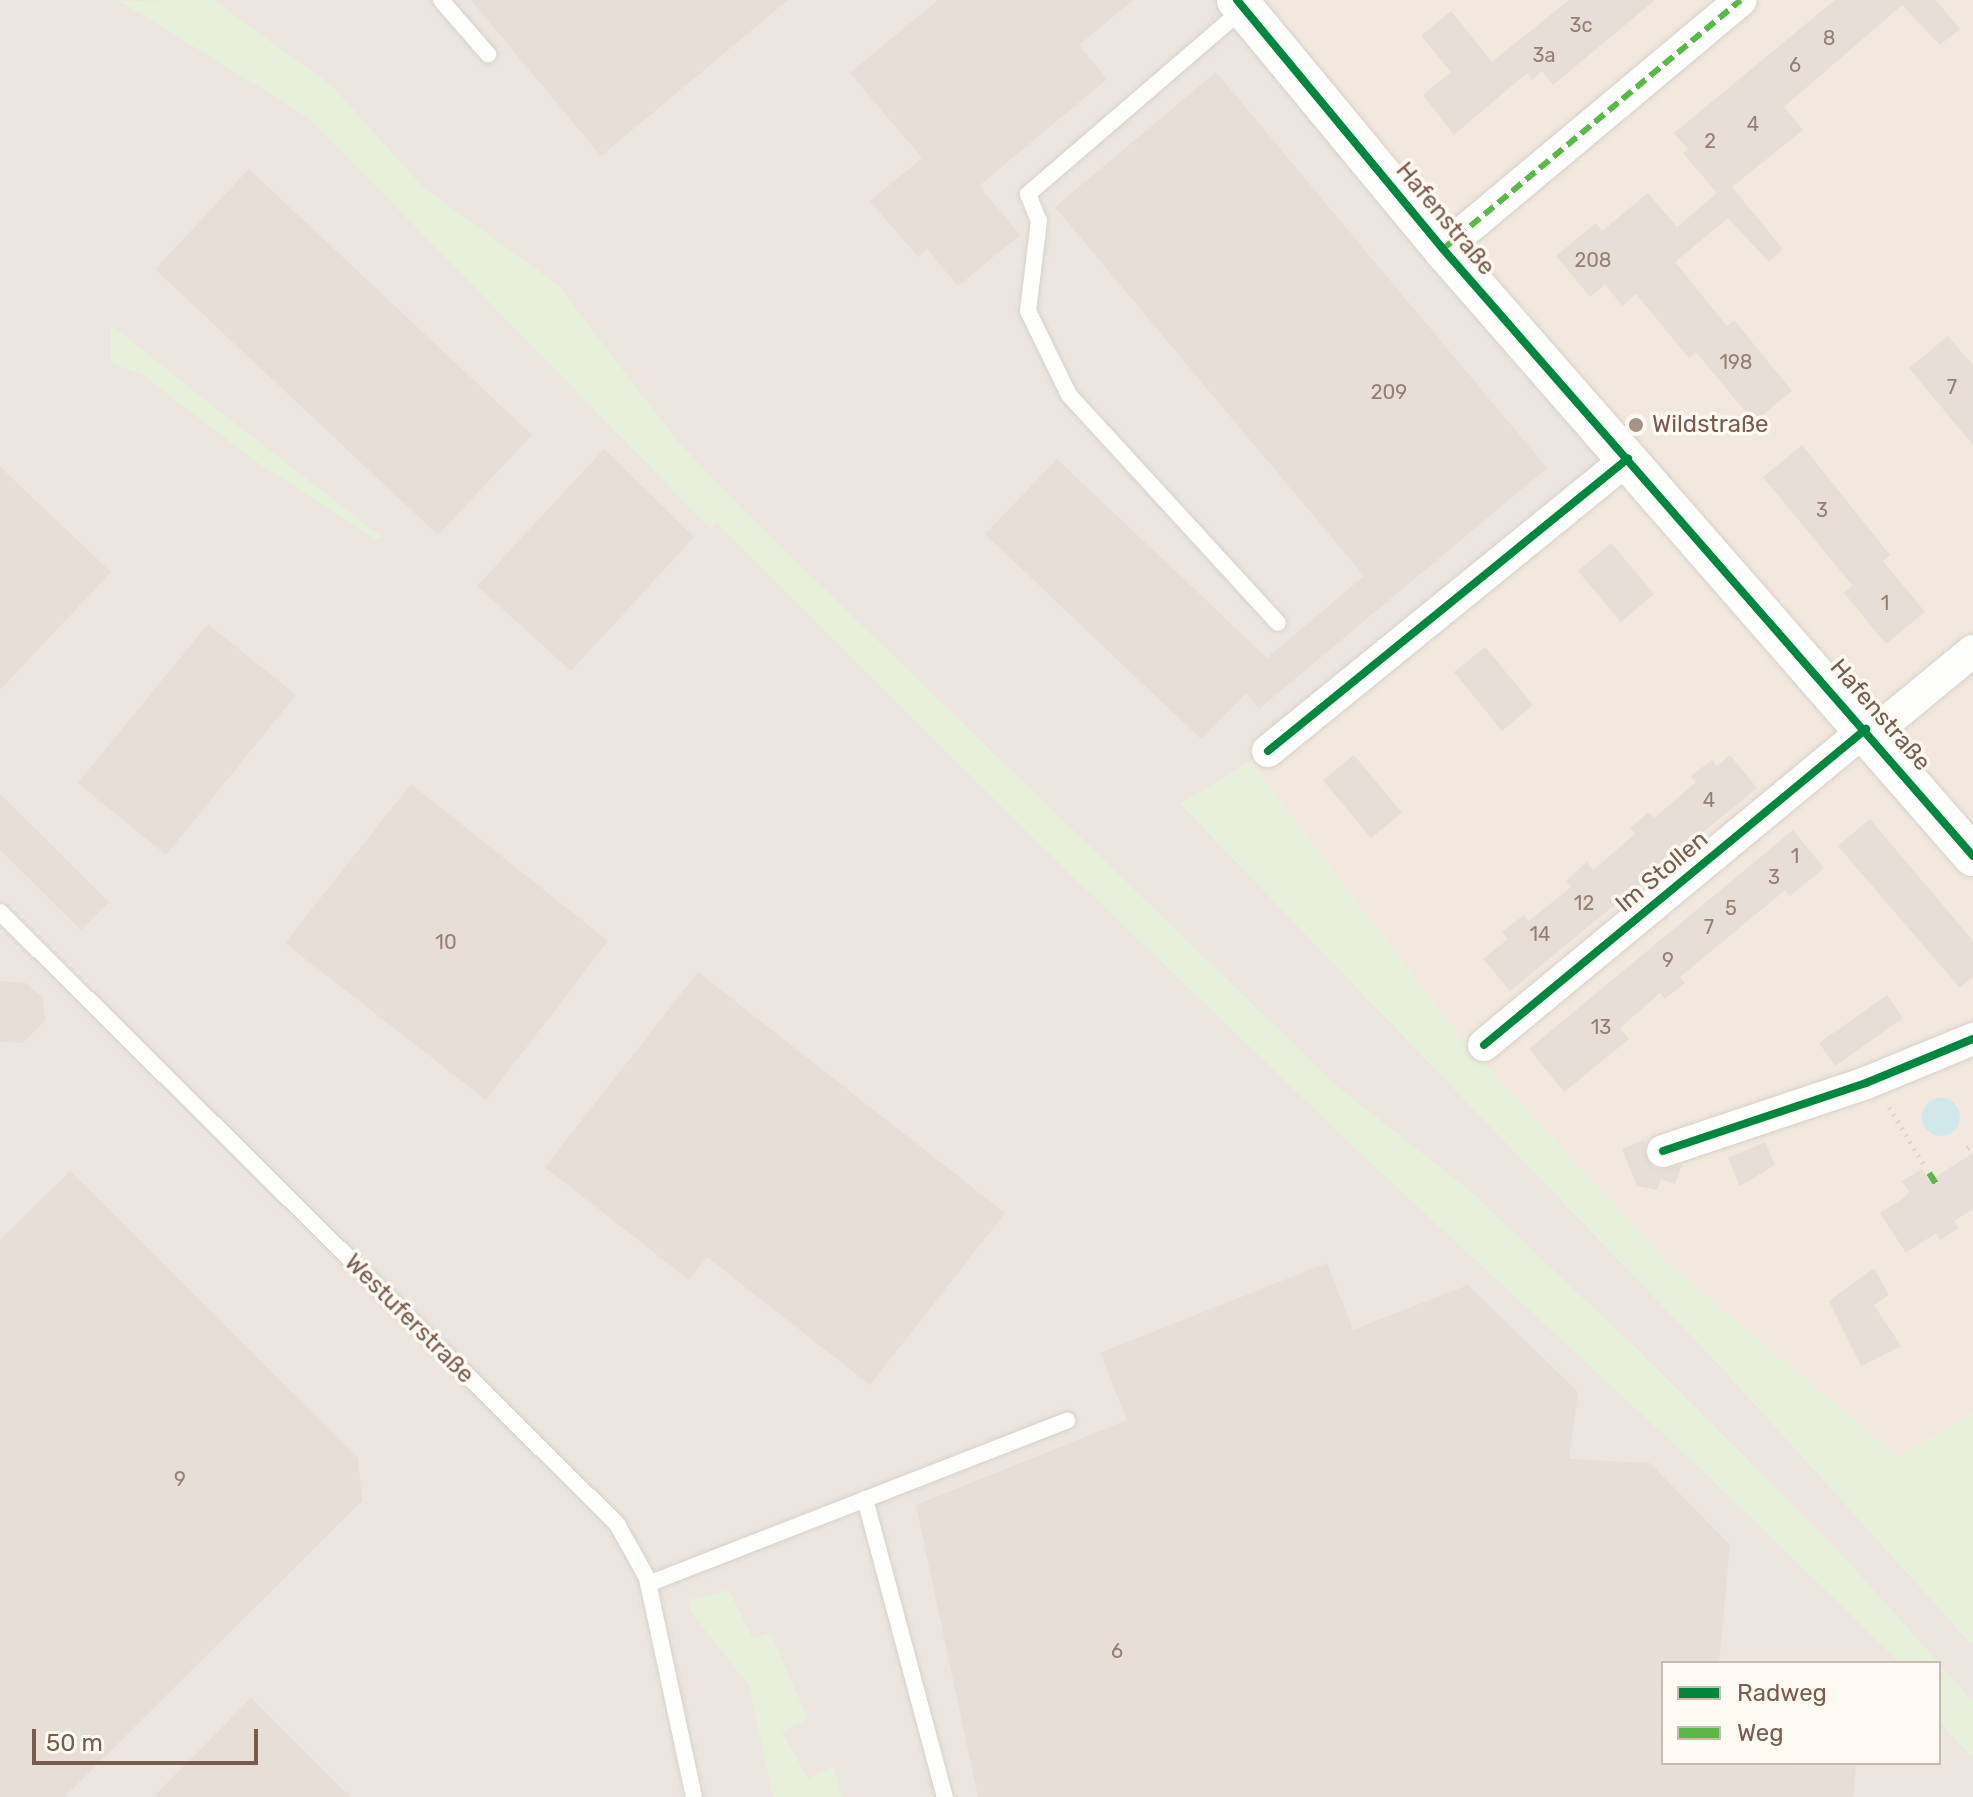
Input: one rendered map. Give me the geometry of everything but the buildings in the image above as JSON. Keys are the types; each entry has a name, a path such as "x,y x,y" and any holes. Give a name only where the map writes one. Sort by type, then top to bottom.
{"street":[{"path":"1443,249 1741,0"},
{"name":"Hafenstraße","path":"1240,4 1443,249 1868,732 1973,856"},
{"path":"1268,751 1628,458"},
{"name":"Im Stollen","path":"1484,1045 1868,732 1973,651"},
{"path":"1663,1151 1873,1080 1973,1039"}],"lane":[{"path":"441,0 488,54"},
{"path":"1240,4 1028,194 1039,221 1028,311 1069,395 1278,623"},
{"name":"Westuferstraße","path":"0,912 617,1524 648,1584 694,1797"},
{"path":"648,1584 1067,1421"},
{"path":"865,1499 945,1797"}],"path":[{"path":"1873,1080 1926,1168"}],"shaded area":[{"path":"0,0 1232,0 1623,460 1263,747 1250,762 1181,804 1716,1361 1973,1645 1973,1797 0,1797"},
{"path":"1244,0 1973,0 1973,1413 1899,1457 1675,1270 1463,1041 1250,762 1273,751"}],"green space":[{"path":"213,0 331,85 424,188 558,285 678,442 743,510 1337,1086 1470,1191 1640,1352 1842,1555 1937,1661 1898,1661 1704,1472 1361,1154 1041,846 717,523 711,529 309,118 120,1"},
{"path":"111,325 382,537 375,539 255,461 143,375 111,363"},
{"path":"1250,762 1463,1041 1675,1270 1899,1457 1973,1413 1973,1645 1716,1361 1181,804"},
{"path":"729,1590 753,1639 770,1632 808,1719 782,1732 808,1779 833,1766 842,1797 773,1797 749,1686 691,1612 689,1600"},
{"path":"1941,1666 1973,1701 1973,1758 1941,1724"}],"water":[{"path":"1941,1098 1954,1104 1960,1117 1954,1130 1941,1136 1928,1130 1922,1117 1928,1104"}],"marked path":[{"path":"1443,249 1741,0"},
{"path":"1929,1173 1938,1187"}],"cycle path":[{"path":"1237,0 1443,249 1973,856"},
{"path":"1268,751 1628,458"},
{"path":"1484,1045 1866,729"},
{"path":"1663,1151 1866,1083 1973,1039"}],"place":[{"name":"Wildstraße","path":"1636,425"}]}
